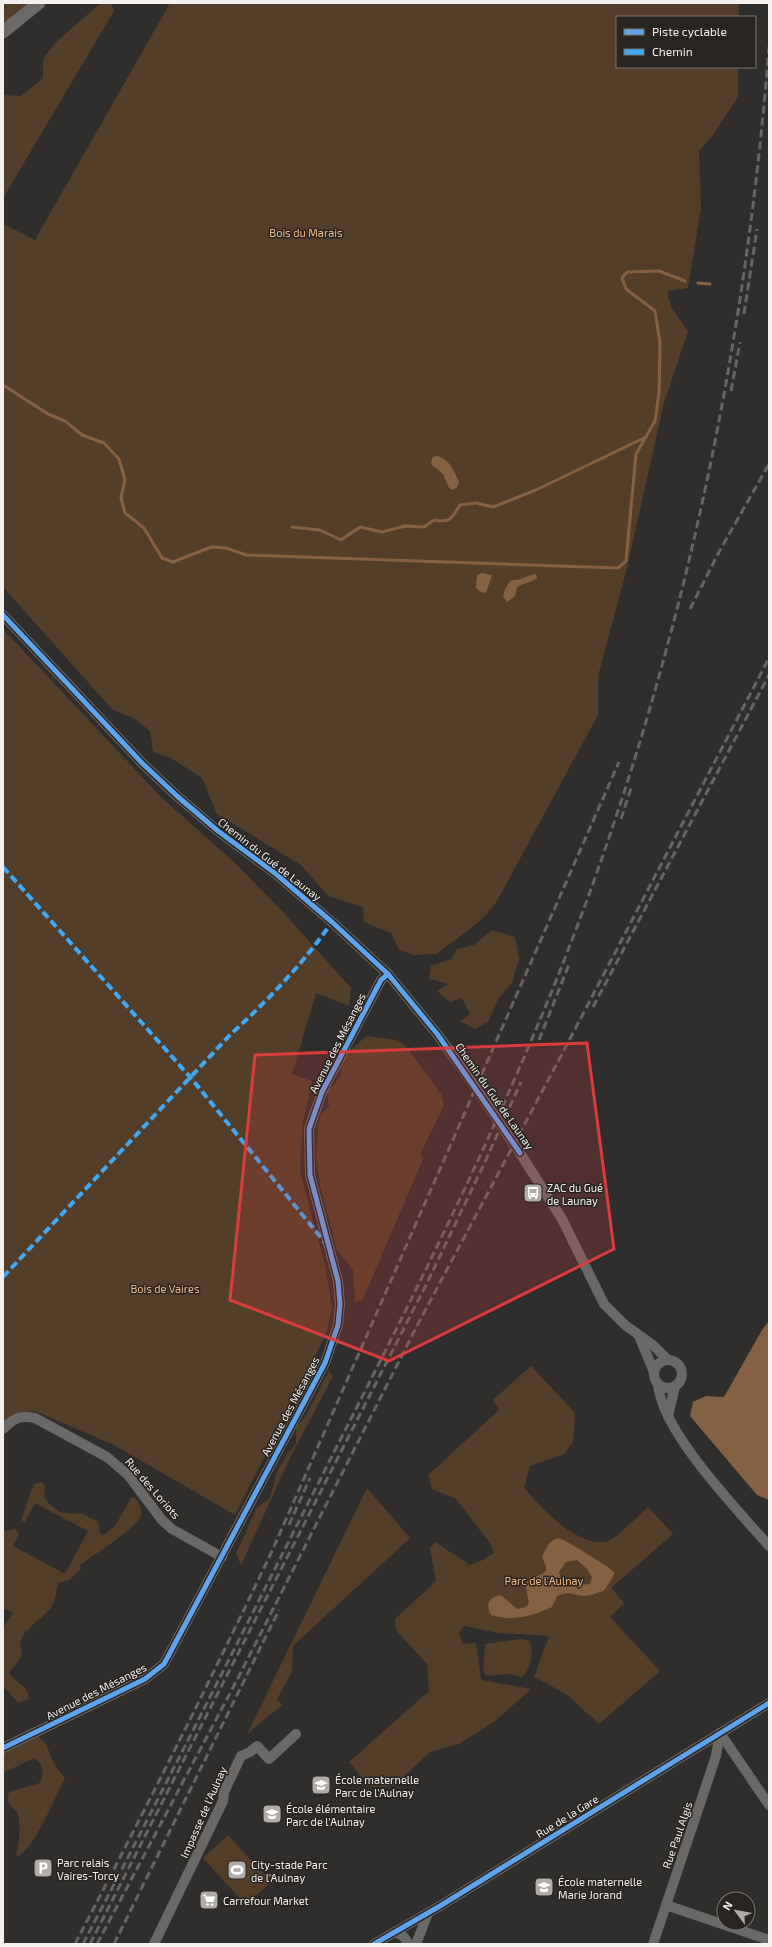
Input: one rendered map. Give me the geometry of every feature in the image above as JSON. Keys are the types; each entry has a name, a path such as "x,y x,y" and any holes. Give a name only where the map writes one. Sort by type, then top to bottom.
{"main road":[{"path":"3,32 39,3"}],"street":[{"name":"Chemin du Gué de Launay","path":"3,615 142,763 177,796 332,922 388,974 438,1035 520,1153 562,1219 604,1304 639,1336 653,1345 668,1360"},
{"name":"Avenue des Mésanges","path":"3,1748 145,1679 158,1670 169,1656 324,1363 338,1325 340,1304 338,1282 310,1175 309,1129 322,1092 381,980 388,974"},
{"name":"Chemin du Gué de Launay","path":"639,1336 654,1372"},
{"path":"668,1416 675,1386 681,1379 681,1371 675,1362 668,1360 657,1365 654,1372 663,1408 671,1423 699,1463 769,1546"},
{"path":"658,1384 666,1388 675,1386"},
{"name":"Rue des Loriots","path":"3,1429 14,1419 25,1416 36,1418 107,1457 128,1475 167,1525 222,1557"},
{"name":"Rue de la Gare","path":"374,1944 428,1913 769,1703"},
{"name":"Impasse de l'Aulnay","path":"154,1944 223,1801 224,1792 241,1756 250,1752 257,1746 269,1759 296,1734"},
{"path":"720,1734 769,1805"},
{"name":"Rue Paul Algis","path":"653,1944 716,1756 720,1734"},
{"path":"666,1905 769,1940"},
{"path":"416,1944 428,1913"},
{"path":"395,1932 403,1936 409,1944"}],"highlighted area":[{"path":"587,1043 614,1249 389,1361 230,1300 255,1055"}],"green space":[{"path":"7,3 30,3 3,24 3,6"},
{"path":"101,3 111,3 114,11 3,198 3,95 21,96 43,78 43,59 56,42"},
{"name":"Bois du Marais","path":"170,3 739,3 739,16 616,16 616,68 738,68 738,97 713,135 699,151 701,208 688,288 667,291 671,307 688,331 664,403 626,572 598,676 598,715 497,901 486,915 470,929 436,954 414,955 399,950 391,933 364,922 363,907 328,896 301,865 217,814 202,778 171,758 153,752 150,731 135,719 112,709 3,587 3,224 35,240"},
{"name":"Bois de Vaires","path":"3,629 161,797 236,864 282,911 351,988 349,1006 316,993 292,1074 312,1081 303,1122 300,1171 326,1269 332,1310 325,1336 235,1515 114,1445 35,1411 16,1414 3,1422"},
{"path":"492,930 515,937 519,959 512,983 499,998 488,1022 475,1029 460,1021 470,1014 462,998 450,1002 437,991 449,984 429,979 431,966 451,959 457,949 474,945"},
{"path":"367,1036 397,1040 405,1045 441,1094 444,1105 421,1153 423,1159 363,1299 355,1302 353,1270 337,1250 320,1185 316,1156 318,1127 321,1114 329,1107 327,1090 332,1087 341,1076 342,1063 345,1057 352,1048"},
{"name":"Parc de l'Aulnay","path":"531,1366 575,1413 573,1442 564,1454 530,1466 524,1487 531,1496 561,1525 585,1539 597,1542 608,1541 622,1531 648,1507 673,1534 611,1588 624,1603 610,1617 660,1671 599,1724 566,1694 534,1677 549,1636 499,1633 464,1626 459,1633 463,1644 476,1643 481,1680 531,1689 494,1722 459,1744 430,1752 394,1786 371,1787 349,1762 429,1691 427,1664 396,1630 395,1619 436,1581 430,1548 435,1542 470,1565 483,1560 494,1553 490,1543 456,1499 432,1489 428,1475 499,1410 493,1400"},
{"path":"329,1371 333,1376 290,1458 241,1565 236,1554 256,1509 270,1498 276,1474 287,1454 296,1444 296,1427 307,1414"},
{"path":"42,1482 45,1486 44,1497 49,1504 60,1512 72,1514 79,1513 98,1521 100,1533 103,1535 115,1526 131,1498 135,1498 138,1502 141,1508 141,1515 138,1521 114,1542 80,1565 81,1569 69,1580 58,1583 55,1600 52,1606 28,1631 26,1630 20,1642 22,1656 9,1673 25,1688 29,1695 28,1699 18,1703 3,1685 3,1628 13,1613 3,1608 3,1532 16,1529 19,1535 13,1546 65,1574 88,1531 35,1503 25,1522 21,1520 34,1484"},
{"path":"367,1488 410,1538 293,1646 292,1672 277,1699 282,1705 247,1734"},
{"path":"521,1639 530,1641 531,1650 530,1665 522,1677 509,1674 487,1676 483,1672 485,1644"},
{"path":"38,1736 46,1744 55,1766 65,1778 39,1831 26,1850 19,1856 16,1855 20,1833 19,1821 17,1811 9,1803 9,1792 40,1783 42,1769 40,1763 34,1758 3,1773 3,1748"},
{"name":"City-stade Parc de l'Aulnay","path":"228,1835 271,1882 246,1905 203,1858"}],"shaded area":[{"path":"438,456 449,463 459,482 457,487 453,490 449,488 443,474 432,465 431,461 433,457"},
{"path":"482,573 492,575 486,593 481,592 476,588 477,575"},
{"path":"536,574 537,578 517,587 515,596 507,602 503,596 505,589 511,580 518,580"},
{"path":"769,1321 769,1500 757,1495 690,1416 693,1402 706,1396 724,1397 762,1330"},
{"path":"558,1538 570,1543 615,1573 604,1591 587,1596 569,1593 562,1594 557,1596 552,1607 522,1617 507,1618 491,1615 488,1608 489,1602 494,1597 501,1595 517,1609 526,1607 529,1603 525,1583 546,1571 546,1566 542,1557 548,1545","holes":["577,1560 587,1569 592,1577 590,1584 565,1586 562,1582 559,1572 566,1562"]}],"waterway":[{"path":"3,385 48,414 65,421 82,435 104,443 119,459 125,480 121,498 125,513 144,528 162,558 173,562 211,547 226,548 246,555 618,568 626,561 636,454 655,421 659,393 660,343 655,311 626,289 622,278 627,272 659,271 685,281"},
{"path":"698,283 710,284"},
{"path":"292,527 320,530 341,540 360,527 382,532 405,526 424,527 434,520 444,521 450,519 460,505 476,503 493,507 536,490 646,437"}],"railway":[{"path":"83,1944 241,1637 440,1240 539,1023 596,875 630,774 660,673 687,570 710,467 730,363 746,258 759,153 769,47"},
{"path":"744,314 757,229"},
{"path":"731,391 740,342"},
{"path":"690,609 719,552 769,464"},
{"path":"97,1944 237,1680 419,1322 561,1056 769,658"},
{"path":"593,1007 769,675"},
{"path":"75,1944 175,1749 272,1551 619,762"},
{"path":"621,819 631,788"},
{"path":"539,1040 570,962"},
{"path":"90,1944 427,1283 484,1164 521,1082"},
{"path":"289,1525 310,1478"},
{"path":"114,1944 279,1610"}],"marked path":[{"path":"3,867 191,1078 327,1245"},
{"path":"3,1277 230,1035 284,981 332,922"}],"cycle path":[{"path":"3,615 142,763 177,796 218,831 276,874 332,922 388,974 438,1035 520,1153"},
{"path":"3,1748 145,1679 164,1664 325,1363 338,1325 340,1304 338,1281 310,1175 309,1129 322,1092 381,980 388,974"},
{"path":"374,1944 440,1906 769,1703"}],"place":[{"name":"ZAC du Gué de Launay","path":"533,1193"},
{"name":"École maternelle Parc de l'Aulnay","path":"321,1785"},
{"name":"École élémentaire Parc de l'Aulnay","path":"272,1814"},
{"name":"Parc relais Vaires-Torcy","path":"43,1868"},
{"name":"City-stade Parc de l'Aulnay","path":"237,1870"},
{"name":"École maternelle Marie Jorand","path":"544,1887"},
{"name":"Carrefour Market","path":"209,1900"}]}
